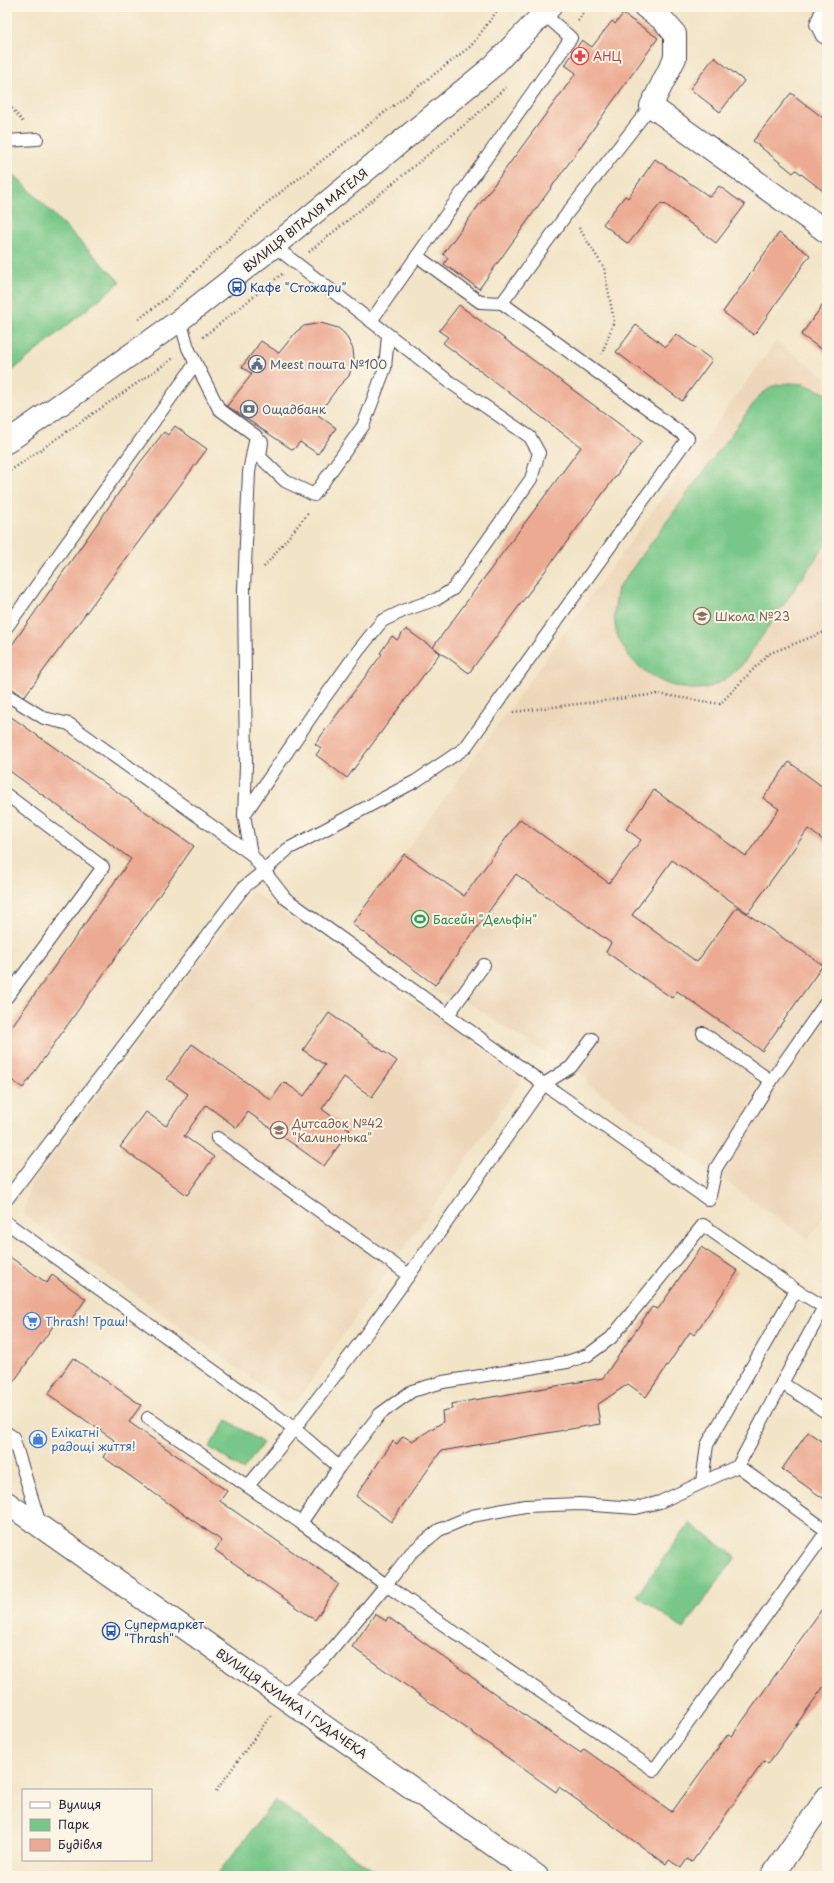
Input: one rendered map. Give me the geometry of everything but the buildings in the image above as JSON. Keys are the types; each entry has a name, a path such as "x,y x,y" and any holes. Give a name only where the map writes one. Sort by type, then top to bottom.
{"street":[{"path":"645,7 663,20 675,34 675,58 651,106 827,232"},
{"name":"ВУЛИЦЯ ВІТАЛІЯ МАГЕЛЯ","path":"7,442 180,320 274,246 492,66 547,11"},
{"name":"ВУЛИЦЯ КУЛИКА І ГУДАЧЕКА","path":"7,1503 537,1876"},
{"path":"772,1876 827,1797"}],"lane":[{"path":"823,7 816,24 822,36 827,39"},
{"path":"371,321 571,38 547,11"},
{"path":"502,303 569,211 651,106"},
{"path":"7,141 38,139"},
{"path":"244,815 317,708 358,651 382,621 404,610 437,599 453,589 531,479 539,454 530,437 452,383 274,246"},
{"path":"7,1199 244,887 288,849 416,781 465,748 688,438 502,303 480,302 417,256"},
{"path":"180,320 188,348 195,364 219,409 256,436 263,439 260,457 285,480 314,495 363,426 385,368 388,335"},
{"path":"7,627 195,364"},
{"path":"251,854 244,815 246,766 244,590 249,472 256,436"},
{"path":"7,695 44,718 69,724 251,854 285,898 544,1084 710,1200 716,1168 771,1082 827,1001"},
{"path":"7,795 103,866 7,996"},
{"path":"448,1015 484,965"},
{"path":"703,1033 771,1082"},
{"path":"248,1486 295,1429 408,1275 544,1084 572,1067 592,1039"},
{"path":"217,1138 408,1275"},
{"path":"7,1223 295,1429 339,1467"},
{"path":"283,1696 326,1656 411,1553 439,1530 472,1516 525,1506 580,1504 636,1508 660,1502 738,1466 826,1305 796,1290 703,1225 611,1338 588,1355 567,1362 443,1382 412,1391 380,1414 339,1467 301,1523"},
{"path":"702,1482 707,1445 796,1290"},
{"path":"782,1383 827,1413"},
{"path":"148,1418 248,1486 386,1585 654,1770 827,1531 738,1466"},
{"path":"7,1433 13,1437 41,1527"}],"path":[{"path":"134,323 165,299 268,202 471,46 500,7"},
{"path":"574,26 587,7"},
{"path":"569,211 604,268 614,321 596,372"},
{"path":"244,590 314,506 314,495"},
{"path":"490,715 658,694 720,704 768,654 827,631"},
{"path":"216,1791 283,1696"}],"shaded area":[{"name":"Школа №23","path":"776,341 827,378 827,1212 808,1239 588,1084 586,1077 571,1067 556,1058 553,1059 466,1001 430,991 453,960 464,896 404,854"},
{"name":"Дитсадок №42 \"Калинонька\"","path":"253,892 524,1077 297,1401 288,1404 23,1214 31,1184"}],"green space":[{"path":"7,167 120,282 7,375"},
{"path":"789,383 804,384 827,394 827,542 742,665 734,672 723,681 714,685 695,689 679,687 664,682 650,675 637,665 627,653 619,639 614,616 618,588 759,396 773,386"},
{"path":"227,1420 263,1443 243,1470 209,1447"},
{"path":"689,1523 736,1557 683,1629 637,1595"},
{"path":"275,1800 381,1876 216,1876"}],"place":[{"name":"АНЦ","path":"580,56"},
{"name":"Кафе \"Стожари\"","path":"237,287"},
{"name":"Meest пошта №100","path":"257,364"},
{"name":"Ощадбанк","path":"249,409"},
{"name":"Школа №23","path":"702,616"},
{"name":"Басейн \"Дельфін\"","path":"420,919"},
{"name":"Дитсадок №42 \"Калинонька\"","path":"279,1130"},
{"name":"Thrash! Траш!","path":"32,1321"},
{"name":"Елікатні радощі життя!","path":"38,1439"},
{"name":"Супермаркет \"Thrash\"","path":"111,1631"}]}
